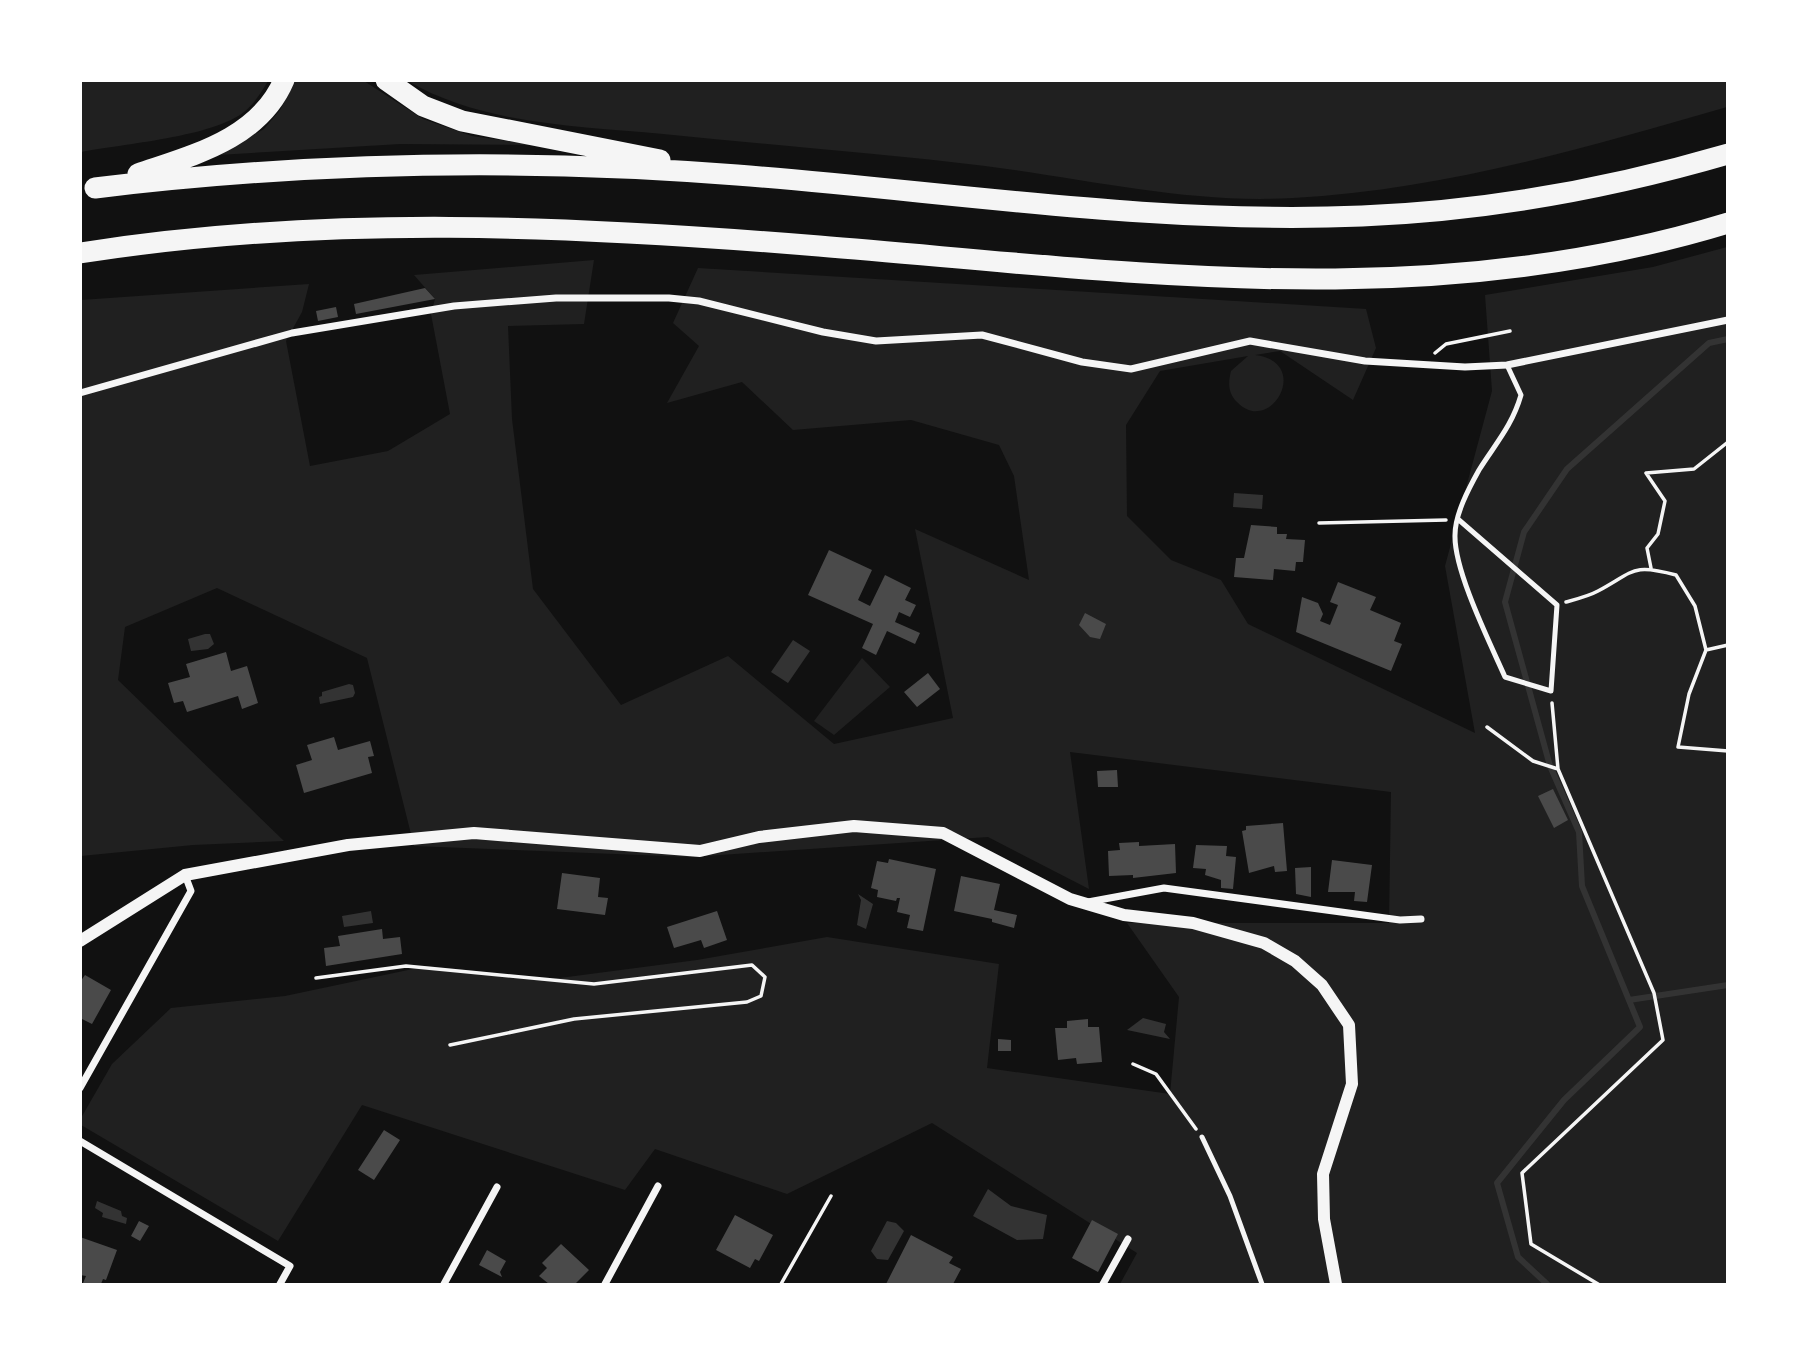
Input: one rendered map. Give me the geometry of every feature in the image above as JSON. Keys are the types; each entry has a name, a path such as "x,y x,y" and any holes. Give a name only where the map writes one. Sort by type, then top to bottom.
{"highway":[{"path":"88,189 189,156 236,134 259,118 284,80"},
{"path":"386,80 423,106 462,121 734,174"},
{"path":"88,189 235,172 388,164 530,164 734,174 1077,206 1260,217 1423,212 1525,201 1580,191 1727,154"},
{"path":"87,252 172,239 267,231 409,227 622,232 1136,273 1277,280 1387,280 1456,275 1561,261 1727,223"}],"street":[{"path":"80,393 292,333 454,306 556,298 669,298 699,301 823,332 876,341 982,335 1082,362 1118,368 1145,367 1214,347 1250,341 1279,344 1330,356 1419,365 1507,365 1727,320"},
{"path":"80,941 185,875 348,845 474,833 700,851 759,837 854,826 943,833 1070,899 1124,915 1193,923 1264,943 1295,961 1322,985 1349,1025 1352,1084 1323,1174 1324,1219 1336,1284"},
{"path":"80,1088 191,891 185,875"},
{"path":"1084,902 1164,888 1400,920 1421,919"},
{"path":"80,1141 290,1266 280,1284"},
{"path":"605,1284 658,1186"},
{"path":"444,1284 497,1187"},
{"path":"1103,1284 1128,1240"}],"lane":[{"path":"1458,520 1558,605 1551,691 1505,677 1459,563 1454,534 1458,520 1479,471 1513,421 1521,395 1507,365"},
{"path":"1202,1137 1230,1196 1262,1284"}],"path":[{"path":"1419,365 1446,344 1510,331"},
{"path":"1651,568 1647,548 1658,534 1665,501 1646,473 1693,469 1727,442"},
{"path":"1319,523 1458,520"},
{"path":"1558,605 1597,592 1630,570 1651,568 1676,575 1695,606 1706,650 1689,694 1678,747 1727,751"},
{"path":"1706,650 1727,645"},
{"path":"1551,691 1558,769 1654,993 1662,1024 1663,1040 1522,1173 1531,1244 1598,1284"},
{"path":"1487,727 1533,761 1558,769"},
{"path":"316,978 407,966 594,984 752,965 765,977 761,996 747,1002 574,1019 450,1045"},
{"path":"1133,1064 1156,1074 1202,1137"},
{"path":"781,1284 831,1196"}],"shaded area":[{"path":"81,80 268,81 255,101 231,120 167,138 81,152"},
{"path":"296,80 364,81 423,119 472,136 536,145 400,144 218,155 264,129 280,110"},
{"path":"1727,80 1727,107 1567,152 1458,177 1404,186 1293,198 1254,199 1177,194 945,161 532,121 468,107 437,96 408,81"},
{"path":"1727,247 1727,1284 1120,1284 1137,1253 932,1123 787,1194 655,1149 625,1190 362,1105 278,1241 81,1125 81,1118 112,1064 171,1008 285,996 427,966 552,979 697,960 827,937 999,964 987,1068 1170,1094 1179,997 1127,923 1389,923 1391,792 1070,752 1089,889 988,837 691,857 414,846 367,658 217,588 125,627 118,680 284,841 193,845 81,856 81,300 309,284 302,312 286,341 310,466 388,451 450,414 431,314 435,299 414,275 594,260 584,324 508,326 512,419 533,589 621,705 728,656 834,744 953,718 915,529 1029,580 1014,476 999,445 911,420 793,430 742,382 667,403 699,346 673,323 698,268 1366,309 1376,348 1353,400 1280,351 1255,355 1272,360 1281,370 1283,382 1280,394 1272,404 1262,410 1250,410 1237,402 1230,391 1231,371 1248,356 1160,371 1126,425 1127,516 1171,560 1221,580 1248,624 1475,733 1445,566 1492,391 1485,295 1653,267"},
{"path":"1234,493 1263,495 1262,509 1233,507"},
{"path":"210,634 214,644 208,649 191,651 188,639"},
{"path":"793,640 810,651 788,683 771,672"},
{"path":"862,658 890,687 834,735 814,721"},
{"path":"353,685 353,697 320,704 319,697 322,692"},
{"path":"858,894 873,904 866,929 857,925 861,900"},
{"path":"371,911 373,923 344,927 342,916"},
{"path":"1143,1018 1166,1024 1164,1032 1170,1039 1127,1030"},
{"path":"988,1189 1011,1206 1047,1215 1043,1239 1017,1240 973,1216"},
{"path":"97,1201 121,1211 122,1216 127,1218 126,1224 102,1217 103,1213 95,1208"},
{"path":"887,1221 896,1223 904,1231 888,1260 877,1259 871,1251"}],"building":[{"path":"425,288 435,299 356,314 354,304"},
{"path":"336,307 338,317 318,321 316,311"},
{"path":"1251,525 1277,527 1277,534 1287,534 1286,539 1305,540 1303,562 1296,562 1295,571 1274,569 1273,580 1234,577 1236,558 1244,558"},
{"path":"829,550 872,570 858,600 870,606 885,575 911,588 905,600 916,605 910,617 899,612 895,622 920,633 915,644 887,631 876,655 862,648 873,624 808,595"},
{"path":"1338,582 1376,597 1370,610 1401,623 1394,641 1402,644 1391,671 1296,632 1302,597 1318,603 1323,614 1320,621 1330,625 1338,605 1330,602"},
{"path":"1085,613 1106,624 1100,639 1090,637 1079,625"},
{"path":"226,652 231,671 247,666 258,703 242,709 238,696 187,712 183,701 174,703 168,683 190,677 186,664"},
{"path":"928,673 940,689 917,707 904,692"},
{"path":"334,737 338,750 370,741 374,756 368,757 372,773 304,793 296,765 312,760 307,745"},
{"path":"1117,770 1118,787 1098,787 1097,771"},
{"path":"1553,789 1568,820 1554,828 1538,796"},
{"path":"1283,823 1287,871 1275,872 1274,866 1249,873 1242,831 1246,830 1246,826"},
{"path":"1139,842 1139,846 1175,844 1176,873 1133,878 1133,875 1109,876 1108,851 1120,850 1119,843"},
{"path":"1196,845 1227,846 1226,856 1236,857 1233,889 1221,888 1221,880 1205,875 1206,869 1193,868"},
{"path":"889,859 936,869 923,931 907,928 910,915 897,912 900,898 896,901 877,897 878,890 871,888 877,861 888,863"},
{"path":"1332,860 1372,865 1367,902 1354,901 1355,892 1328,892"},
{"path":"1311,867 1311,897 1296,894 1295,868"},
{"path":"562,873 600,878 598,897 608,898 605,915 557,909"},
{"path":"961,876 1000,884 994,910 1017,915 1014,928 992,922 992,919 954,911"},
{"path":"717,911 727,940 704,948 701,940 674,948 667,927"},
{"path":"382,929 383,939 400,937 402,954 326,966 324,948 340,946 338,936"},
{"path":"85,975 111,990 92,1024 80,1018 80,982"},
{"path":"1088,1019 1088,1027 1099,1027 1102,1062 1077,1064 1076,1058 1058,1060 1055,1028 1067,1028 1067,1021"},
{"path":"998,1039 1011,1040 1011,1051 998,1051"},
{"path":"384,1130 400,1140 374,1180 358,1170"},
{"path":"735,1215 773,1235 759,1261 755,1259 750,1268 716,1250"},
{"path":"1092,1220 1118,1234 1098,1272 1072,1258"},
{"path":"139,1221 149,1226 140,1241 131,1236"},
{"path":"911,1235 953,1257 949,1263 961,1269 953,1284 886,1284"},
{"path":"80,1237 117,1250 106,1280 103,1279 101,1284 83,1283 86,1276 80,1275"},
{"path":"561,1244 589,1270 575,1284 549,1284 539,1276 547,1268 542,1263"},
{"path":"487,1250 506,1261 500,1272 502,1277 479,1265"}],"waterway":[{"path":"1547,1284 1518,1257 1497,1183 1564,1100 1640,1027 1582,886 1579,832 1550,766 1505,602 1524,532 1567,469 1709,343 1728,339"},
{"path":"1629,1000 1728,985"}]}
